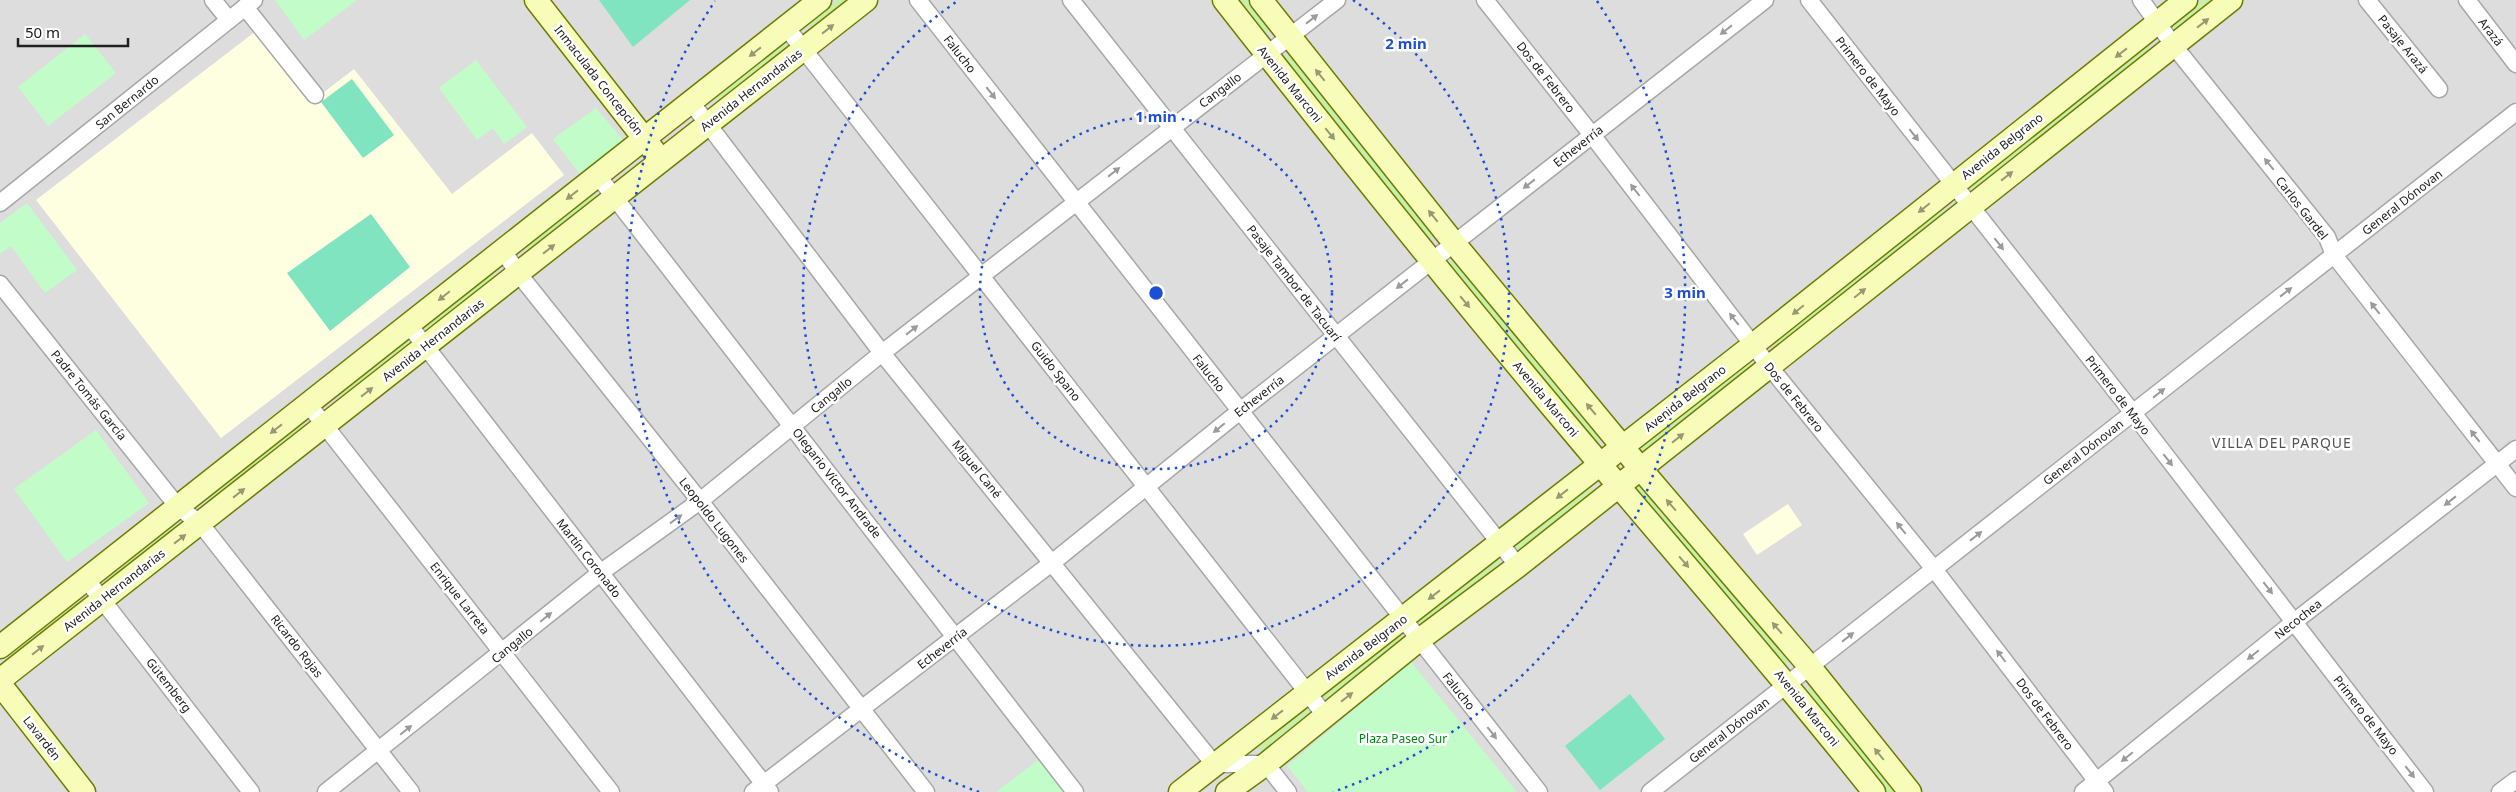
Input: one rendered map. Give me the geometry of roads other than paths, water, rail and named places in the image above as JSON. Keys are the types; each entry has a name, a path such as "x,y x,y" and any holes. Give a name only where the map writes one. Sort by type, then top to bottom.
{"main road":[{"name":"Inmaculada Concepción","path":"536,0 662,160"},
{"name":"Avenida Hernandarias","path":"0,647 820,0"},
{"name":"Avenida Hernandarias","path":"0,682 866,0"},
{"name":"Avenida Marconi","path":"1224,0 1432,261 1600,464 1788,684 1874,792"},
{"path":"1261,0 1454,243 1622,447 1810,667 1910,792"},
{"name":"Avenida Belgrano","path":"1180,792 1307,692 1403,620 1753,345 2186,0"},
{"path":"1226,792 1266,764 1419,640 1518,566 1969,206 2231,0"},
{"name":"Lavardén","path":"0,682 84,792"}],"street":[{"path":"213,0 229,20"},
{"name":"Falucho","path":"918,0 1539,792"},
{"name":"Pasaje Tambor de Tacuarí","path":"1071,0 1518,566"},
{"name":"Cangallo","path":"326,792 379,752 600,573 700,501 882,353 1171,126 1267,55 1336,0"},
{"name":"Dos de Febrero","path":"1485,0 1592,135 1768,366 1934,569 2101,786"},
{"name":"Echeverría","path":"762,789 1053,562 1335,336 1765,0"},
{"name":"Primero de Mayo","path":"1808,0 2133,413 2425,792"},
{"name":"Carlos Gardel","path":"2141,0 2174,46 2327,237 2334,255 2516,488"},
{"name":"Pasaje Arazá","path":"2367,0 2439,89"},
{"name":"Arazá","path":"2467,0 2516,64"},
{"path":"250,4 315,95"},
{"name":"San Bernardo","path":"0,203 250,4"},
{"name":"Guido Spano","path":"786,27 1148,486 1325,715"},
{"name":"Miguel Cané","path":"691,102 882,353 1053,562 1214,764"},
{"name":"General Dónovan","path":"1650,792 2516,112"},
{"name":"Olegario Víctor Andrade","path":"598,176 1075,792"},
{"name":"Leopoldo Lugones","path":"502,249 518,273 700,501 861,711 926,792"},
{"name":"Padre Tomás García","path":"0,284 178,506"},
{"name":"Martín Coronado","path":"408,325 600,573 762,789"},
{"name":"Enrique Larreta","path":"308,404 611,792"},
{"name":"Necochea","path":"2083,792 2101,786 2294,622 2516,449"},
{"name":"Ricardo Rojas","path":"178,506 200,523 411,792"},
{"name":"Gütemberg","path":"86,579 251,792"},
{"path":"1214,764 1266,764 1288,792"},
{"path":"2500,792 2516,780"}],"district":[{"name":"VILLA DEL PARQUE","path":"2282,442"}],"park label":[{"name":"Plaza Paseo Sur","path":"1403,738"}]}
